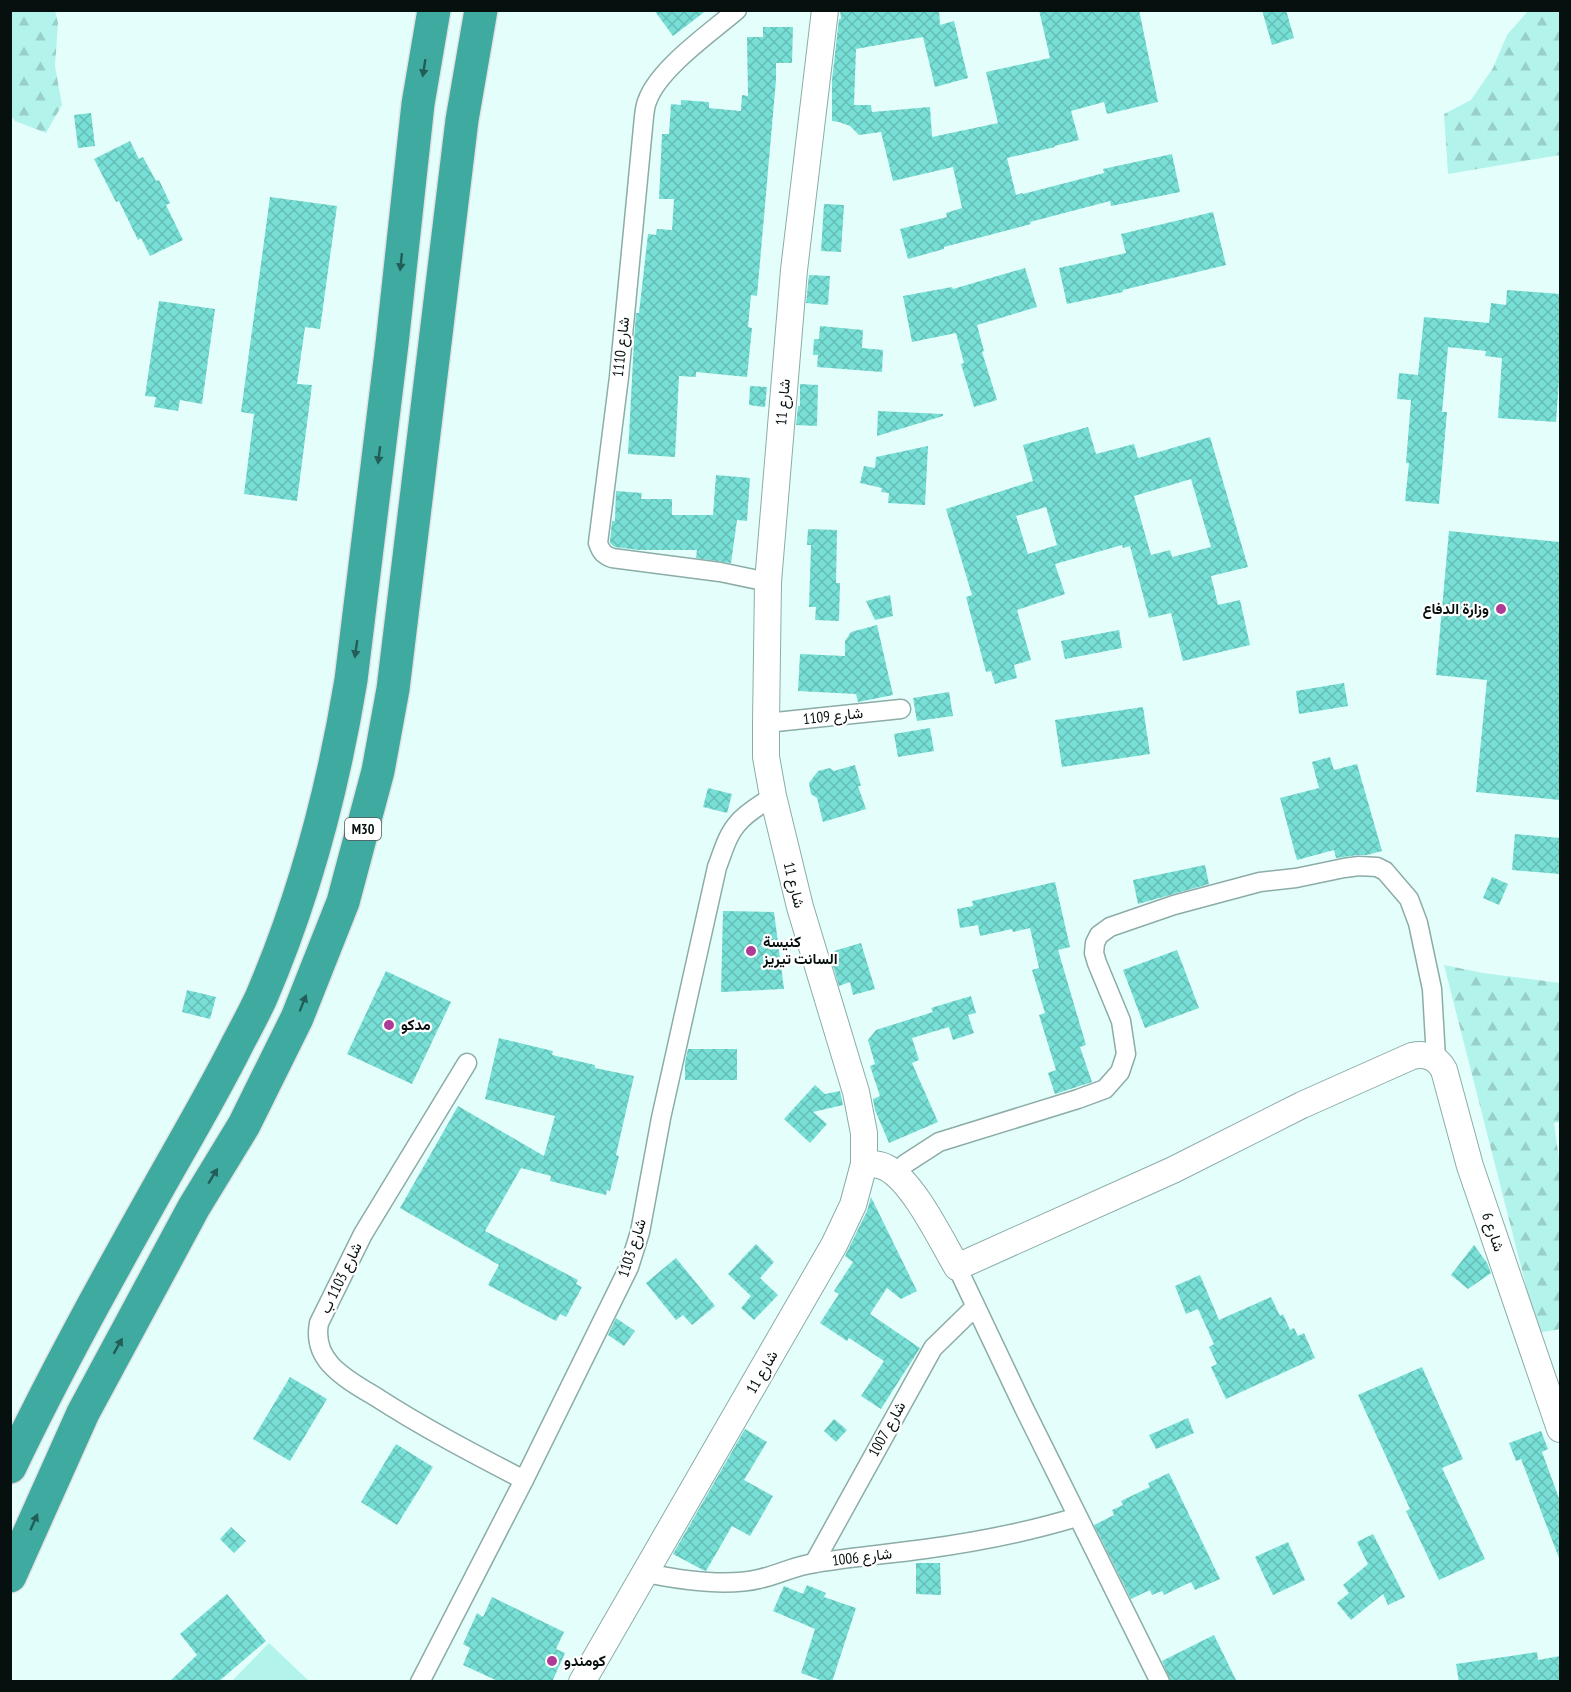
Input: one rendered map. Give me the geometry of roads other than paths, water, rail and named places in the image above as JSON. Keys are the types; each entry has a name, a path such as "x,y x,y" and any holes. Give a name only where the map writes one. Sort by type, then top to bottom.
{"highway":[{"path":"10,1467 56,1376 222,1075 260,1000 291,922 308,870 335,763 351,680 393,344 418,104 434,10"},
{"name":"M30","path":"10,1576 82,1413 194,1207 244,1125 274,1066 297,1018 343,902 378,771 393,689 462,120 481,10"}],"street":[{"name":"شارع 1110","path":"737,10 675,63 657,81 647,100 619,376 598,543 600,551 612,558 720,572 768,582"},
{"name":"شارع 11","path":"582,1682 834,1245 853,1205 864,1164 864,1133 856,1092 800,907 766,757 768,582 794,270 825,10"},
{"name":"شارع 1109","path":"766,723 901,709"},
{"name":"شارع 1103","path":"420,1682 524,1480 628,1267 640,1232 661,1119 717,867 727,839 737,824 773,796"},
{"path":"896,1174 905,1164 939,1142 1105,1089 1120,1072 1126,1054 1121,1021 1096,963 1094,953 1099,935 1110,927 1174,905 1260,882 1359,866 1377,867 1385,871 1409,899 1418,923 1432,989 1424,1058 1302,1105 1162,1174 957,1267"},
{"name":"شارع 6","path":"1424,1058 1444,1070 1470,1166 1560,1429"},
{"name":"شارع 1103 ب","path":"467,1063 363,1234 319,1323 318,1339 320,1348 332,1365 359,1386 405,1416 524,1480"},
{"path":"864,1164 881,1165 896,1174 908,1187 957,1267 1077,1517 1160,1682"},
{"name":"شارع 1007","path":"814,1563 933,1348 975,1307"},
{"name":"شارع 1006","path":"645,1573 671,1578 732,1582 758,1579 801,1565 963,1543 1041,1528 1077,1517"}],"place":[{"name":"وزارة الدفاع","path":"1501,609"},
{"name":"كنيسة السانت تيريز","path":"751,951"},
{"name":"مدكو","path":"389,1025"},
{"name":"كومندو","path":"552,1661"}]}
